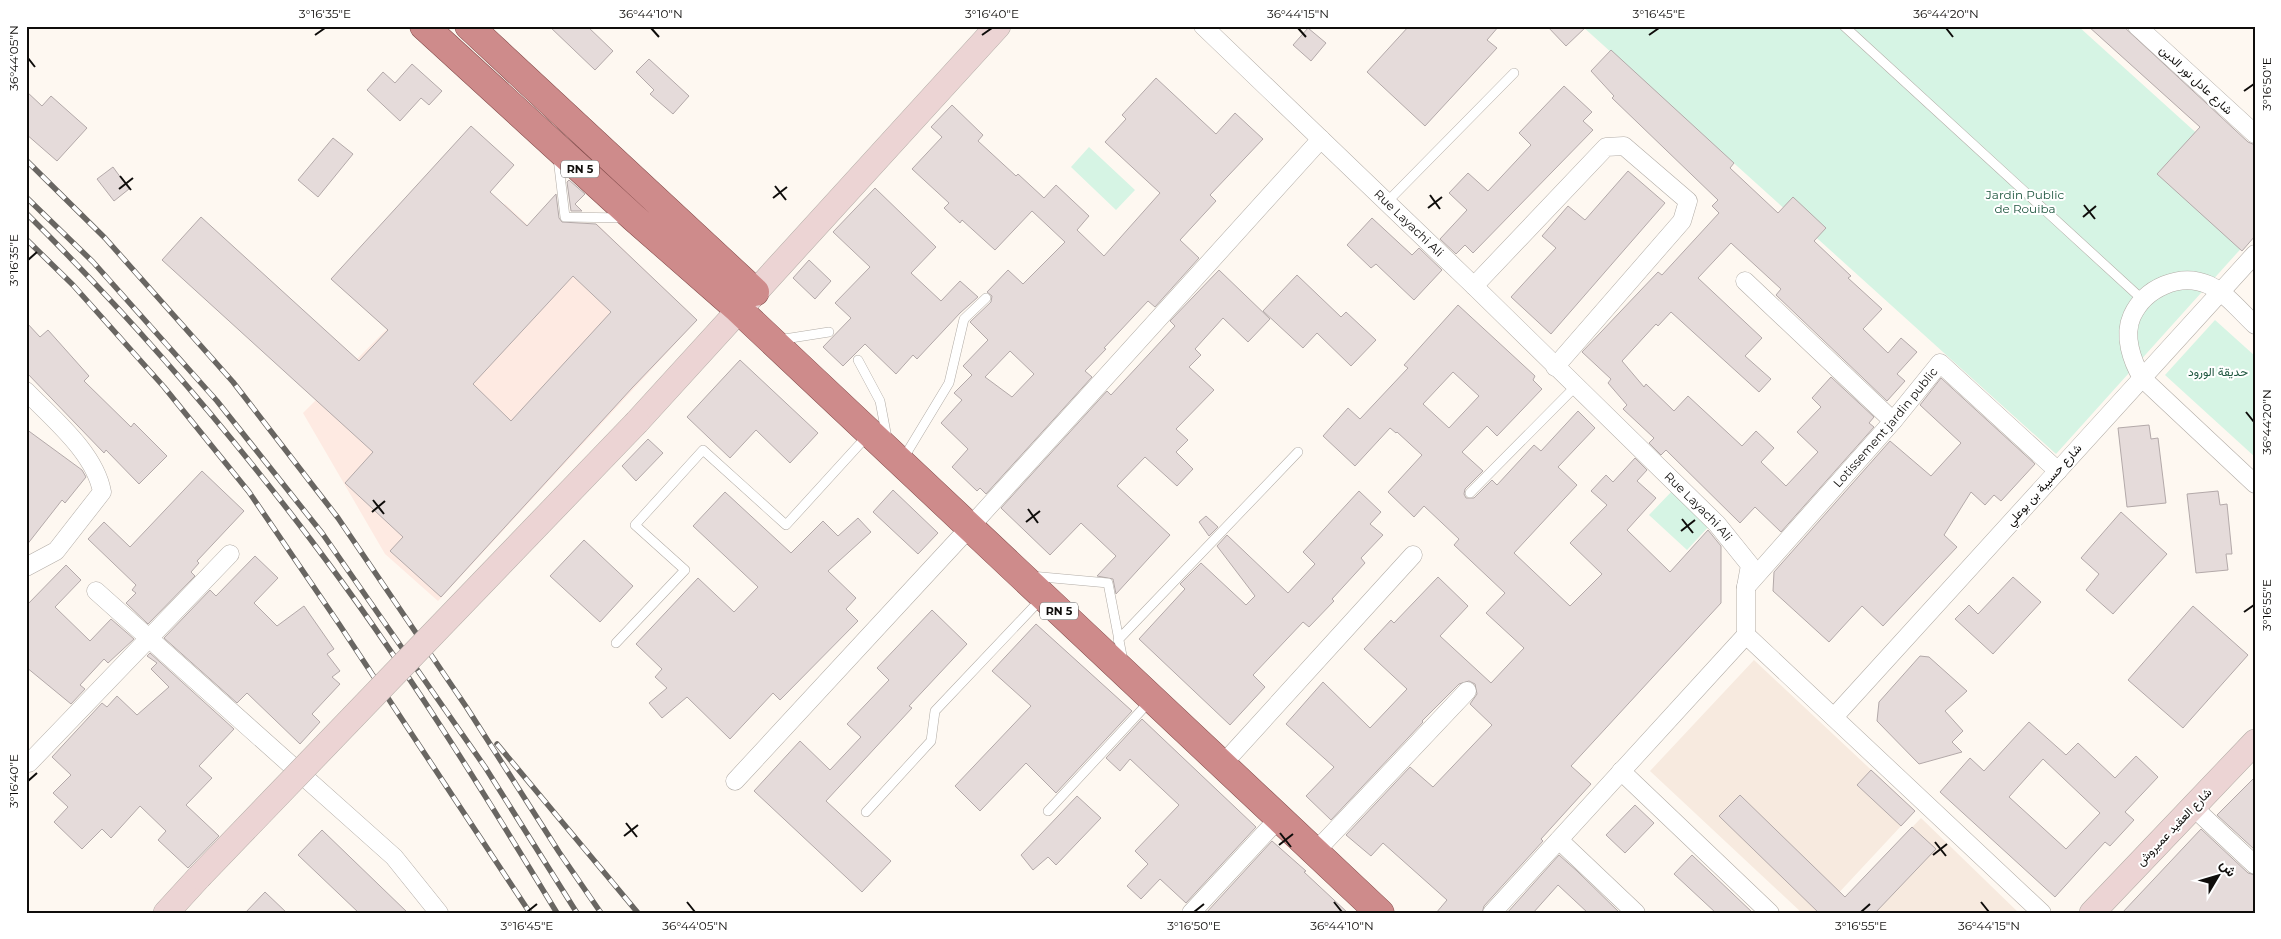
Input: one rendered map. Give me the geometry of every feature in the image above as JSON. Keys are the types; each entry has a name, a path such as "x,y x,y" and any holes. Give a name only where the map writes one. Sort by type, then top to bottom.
{"highway":[{"name":"RN 5","path":"424,26 634,218 747,301"},
{"name":"RN 5","path":"469,26 747,301 772,341 1380,913"}],"main road":[{"path":"166,913 637,422 998,26"},
{"name":"شارع العقيد عميروش","path":"2092,913 2255,742"}],"street":[{"name":"Rue Layachi Ali","path":"1203,26 1474,286 1554,367 1716,524 1750,565 1746,587 1746,635"},
{"name":"شارع عادل نور الدين","path":"2137,26 2255,134"},
{"path":"735,781 970,527 1322,139"},
{"path":"1474,286 1606,146 1624,146 1688,201 1682,221 1554,367"},
{"name":"شارع حسيبة بن بوعلي","path":"1834,717 2255,254"},
{"path":"1745,281 1894,420"},
{"path":"2255,325 2220,292 2202,283 2175,281 2156,288 2144,300 2132,316 2129,334 2131,356 2142,378 2255,484"},
{"name":"Lotissement jardin public","path":"1746,587 1894,420 1940,363 2058,471"},
{"path":"26,391 88,457 100,479 102,492 56,551 26,567"},
{"path":"30,763 230,554"},
{"path":"1222,764 1413,555"},
{"path":"96,591 394,857 439,913"},
{"path":"1492,913 1746,635 2042,913"},
{"path":"1315,852 1468,691"},
{"path":"1621,771 1770,913"},
{"path":"2193,807 2255,865"},
{"path":"1191,913 1279,818"},
{"path":"1559,840 1636,913"}],"lane":[{"path":"1844,26 2144,300"},
{"path":"1387,202 1514,73"},
{"path":"556,148 565,217 634,218"},
{"path":"895,457 949,383 964,319 986,298"},
{"path":"772,341 829,332"},
{"path":"858,360 880,401 895,457"},
{"path":"1470,493 1575,387"},
{"path":"616,643 685,570 634,525 703,450 786,525 870,433"},
{"path":"1118,640 1298,452"},
{"path":"1020,575 1108,583 1118,640 1127,675"},
{"path":"866,812 931,741 935,711 1044,596"},
{"path":"1048,811 1152,699"}],"shaded area":[{"path":"505,204 565,260 597,224 697,320 438,601 385,554 303,413 402,314"},
{"path":"1754,660 1915,811 1820,913 1802,913 1650,771"},
{"path":"1921,818 2019,913 1830,913"}],"green space":[{"name":"Jardin Public de Rouiba","path":"1582,26 2078,26 2255,186 2255,233 2056,454"},
{"path":"1089,147 1135,190 1116,210 1071,167"},
{"name":"حديقة الورود","path":"2215,320 2255,356 2255,457 2165,375"},
{"path":"1674,489 1711,524 1687,550 1649,515"}],"building":[{"path":"549,26 587,26 613,51 595,70"},
{"path":"1409,26 1499,26 1487,40 1497,48 1425,126 1367,72"},
{"path":"1547,26 1587,26 1566,46"},
{"path":"2088,26 2123,26 2248,142 2255,145 2255,236 2242,251 2157,174 2200,127"},
{"path":"1308,28 1326,43 1311,61 1293,45"},
{"path":"1611,50 1734,163 1730,168 1778,213 1793,197 1826,228 1814,241 1851,276 1848,278 1882,309 1863,329 1888,353 1901,338 1917,352 1897,374 1905,381 1887,401 1776,295 1781,289 1731,243 1698,278 1762,338 1745,356 1771,379 1759,392 1671,312 1658,326 1656,324 1622,361 1644,387 1646,384 1674,411 1688,396 1742,446 1756,431 1774,448 1761,462 1786,486 1818,452 1797,432 1821,407 1812,398 1831,377 1874,417 1869,423 1874,427 1781,532 1755,507 1740,523 1666,450 1661,455 1649,443 1654,438 1623,409 1627,405 1608,383 1611,379 1582,352 1658,272 1662,275 1719,213 1712,206 1718,200 1612,98 1614,96 1591,71"},
{"path":"649,59 689,96 673,114 650,94 654,90 636,72"},
{"path":"412,64 442,91 429,105 421,98 400,121 367,90 383,72 395,83"},
{"path":"1156,78 1216,134 1235,113 1263,139 1210,195 1216,201 1180,240 1199,258 1155,307 1148,301 1104,348 1106,349 1085,371 1092,377 986,494 980,488 977,491 952,467 968,449 941,423 962,400 954,393 972,375 963,366 988,340 970,322 991,302 992,296 987,292 1008,270 1023,284 1065,242 1032,211 995,250 962,220 960,223 944,208 949,203 912,169 942,137 931,127 952,105 983,135 978,141 1016,176 1018,174 1044,198 1056,185 1089,216 1077,230 1104,256 1160,193 1105,142 1126,119 1122,115","holes":["1010,351 1034,374 1012,397 985,377"]},
{"path":"1564,86 1592,112 1583,121 1593,130 1473,253 1465,245 1456,254 1440,239 1467,210 1449,193 1468,173 1488,191 1531,145 1519,133"},
{"path":"26,91 42,106 51,96 87,128 57,161 26,134"},
{"path":"471,126 514,165 490,192 527,226 556,194 559,218 562,222 596,224 697,320 632,388 441,597 390,551 403,537 345,483 373,452 162,260 201,217 359,361 388,330 331,279","holes":["573,276 611,312 511,421 473,384"]},
{"path":"333,138 353,154 318,197 298,180"},
{"path":"113,167 129,189 114,201 97,179"},
{"path":"1628,171 1665,203 1551,334 1511,297 1556,248 1542,236 1568,206 1585,220"},
{"path":"569,180 585,194 575,204 582,211 571,211 567,182"},
{"path":"875,188 936,247 911,273 941,301 960,281 978,297 960,313 917,359 913,355 896,374 865,344 843,366 823,347 851,318 835,303 870,267 833,232"},
{"path":"1372,218 1412,255 1419,248 1442,270 1414,300 1376,264 1371,268 1347,245"},
{"path":"809,260 831,281 815,299 793,278"},
{"path":"1219,270 1270,319 1248,342 1223,318 1195,349 1201,355 1189,367 1214,390 1176,429 1188,440 1176,452 1193,469 1177,486 1145,457 1117,486 1170,535 1116,594 1113,579 1097,576 1116,556 1081,523 1050,555 1001,508 1107,391 1111,395 1175,326 1170,321"},
{"path":"1297,275 1341,317 1346,312 1376,340 1351,366 1317,333 1303,348 1263,311"},
{"path":"1458,305 1535,376 1533,380 1542,389 1497,436 1487,426 1462,452 1483,471 1465,489 1464,494 1466,498 1474,498 1492,480 1497,485 1534,445 1541,451 1578,411 1595,428 1558,467 1577,485 1514,553 1570,606 1602,574 1570,543 1607,505 1591,491 1606,475 1613,482 1635,458 1647,470 1637,481 1656,498 1627,530 1670,572 1708,530 1721,546 1721,603 1571,766 1591,784 1484,906 1482,913 1436,913 1447,900 1383,843 1371,856 1346,835 1410,767 1433,787 1492,725 1470,704 1477,694 1475,684 1469,681 1459,684 1422,721 1331,820 1306,796 1334,767 1286,724 1323,682 1370,728 1407,689 1364,649 1391,620 1394,623 1438,577 1468,606 1440,636 1491,683 1524,648 1486,613 1505,593 1454,545 1459,539 1424,506 1414,517 1388,492 1422,455 1390,428 1355,466 1323,436 1348,408 1360,419 1408,368 1404,365","holes":["1453,372 1479,396 1449,428 1423,404"]},
{"path":"26,322 40,337 48,330 89,376 84,381 131,427 134,423 167,456 139,484 106,450 104,453 26,372"},
{"path":"740,360 818,433 790,463 756,430 730,458 687,417"},
{"path":"1941,378 2035,464 2001,501 1994,495 1985,505 1971,492 1944,535 1957,547 1883,626 1862,606 1829,642 1773,591 1774,572 1890,441 1931,476 1961,443 1920,405"},
{"path":"2149,425 2151,439 2158,438 2166,503 2127,507 2118,428"},
{"path":"26,429 82,470 86,477 65,503 62,500 26,546"},
{"path":"648,439 663,453 636,481 622,466"},
{"path":"202,471 244,511 197,561 199,563 191,572 195,576 148,624 126,603 136,593 132,590 136,585 88,539 104,522 130,547"},
{"path":"893,490 938,533 918,554 873,512"},
{"path":"1359,491 1381,512 1370,524 1383,535 1361,558 1365,563 1332,599 1334,601 1309,627 1303,622 1253,675 1265,687 1230,725 1139,639 1185,589 1180,584 1201,563 1246,605 1255,596 1217,546 1227,535 1288,593 1315,564 1303,552"},
{"path":"2218,491 2220,505 2227,504 2232,554 2226,554 2228,570 2196,573 2187,494"},
{"path":"725,492 791,553 823,521 838,536 858,518 871,532 828,571 856,598 846,609 858,621 780,700 773,693 730,739 687,697 662,718 649,703 667,688 655,677 662,669 636,644 698,578 734,612 758,587 693,526"},
{"path":"2121,512 2167,554 2113,614 2086,590 2099,574 2081,558"},
{"path":"1206,516 1218,527 1209,536 1199,522"},
{"path":"584,540 633,586 600,622 550,576"},
{"path":"255,556 278,578 254,603 277,626 304,606 334,649 327,654 340,671 332,677 340,684 312,714 320,722 300,744 247,693 237,703 164,638 210,590 216,596"},
{"path":"66,565 81,580 55,607 90,641 111,619 134,639 108,663 104,659 80,685 85,689 71,704 26,667 26,606"},
{"path":"2013,577 2041,602 1993,654 1955,619 1969,605 1978,614"},
{"path":"2193,606 2248,655 2183,728 2128,680"},
{"path":"932,610 967,644 909,706 912,708 826,801 891,861 862,892 754,791 800,741 830,770 861,737 847,724 889,680 877,668"},
{"path":"1036,624 1132,711 1056,793 1026,763 980,811 955,786 1031,706 992,671"},
{"path":"150,653 234,729 199,766 212,778 186,805 219,836 188,868 158,840 166,831 140,806 111,838 102,829 82,849 54,822 68,807 53,793 71,775 52,757 102,703 107,707 117,696 137,715 169,687 151,669 157,663 147,656"},
{"path":"1920,656 1929,657 1967,691 1945,711 1963,731 1952,742 1962,752 1919,764 1877,721 1879,702"},
{"path":"1142,719 1256,827 1186,903 1160,879 1141,899 1127,886 1148,864 1135,851 1179,805 1130,759 1120,771 1106,758"},
{"path":"2029,722 2066,755 2078,743 2115,778 2136,756 2158,777 2125,812 2134,820 2110,846 2105,842 2055,897 1940,792 1970,758 1984,771","holes":["2043,759 2100,813 2066,849 2009,797"]},
{"path":"1871,770 1915,811 1901,826 1857,785"},
{"path":"2255,777 2255,850 2217,815"},
{"path":"1740,795 1845,897 1912,827 1936,849 1875,913 1819,913 1719,816"},
{"path":"1077,796 1101,818 1056,865 1048,857 1033,870 1021,855"},
{"path":"1635,805 1654,823 1625,853 1606,835"},
{"path":"2201,829 2248,873 2255,875 2255,913 2122,913"},
{"path":"322,830 408,913 359,913 298,855"},
{"path":"1272,841 1306,871 1304,872 1348,913 1206,913"},
{"path":"1559,855 1620,913 1588,913 1558,885 1533,913 1507,913"},
{"path":"1692,855 1753,913 1716,913 1674,874"},
{"path":"265,892 287,913 245,913"}],"railway":[{"path":"26,160 105,238 233,382 338,518 467,708 559,852 601,913"},
{"path":"26,197 93,262 217,401 322,533 485,767 577,913"},
{"path":"26,213 102,291 210,413 311,540 377,631 439,724 557,913"},
{"path":"26,239 73,285 164,387 249,492 339,624 530,913"},
{"path":"497,744 638,913"}]}
